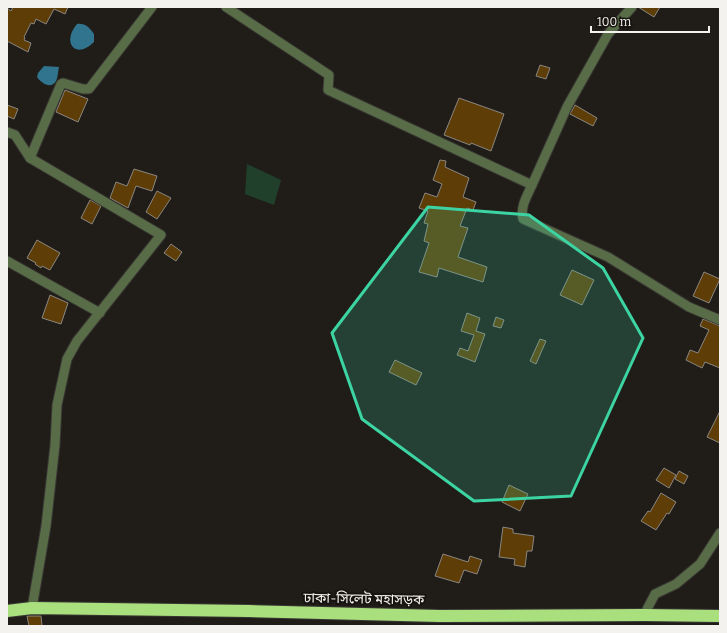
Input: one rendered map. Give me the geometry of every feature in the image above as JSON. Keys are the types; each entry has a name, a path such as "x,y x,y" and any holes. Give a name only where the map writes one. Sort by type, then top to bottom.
{"highway":[{"name":"ঢাকা-সিলেট মহাসড়ক","path":"7,611 32,608 249,611 440,616 720,616"}],"street":[{"path":"30,158 60,84 63,83 83,89 89,89 152,7"},
{"path":"226,7 329,75 328,90 532,185"},
{"path":"632,7 608,34 567,106 523,204 523,219 608,257 689,307 720,320"},
{"path":"7,132 16,135 30,158 161,235 77,341 67,359 57,405 55,445 46,526 32,608"},
{"path":"7,261 100,313"},
{"path":"644,615 655,594 676,584 700,564 720,533"}],"highlighted area":[{"path":"428,207 529,215 603,268 643,338 571,496 474,501 362,419 332,333"}],"green space":[{"path":"247,164 281,180 274,205 245,194"}],"water":[{"path":"77,24 87,26 94,34 94,42 82,49 76,49 71,43 70,37"},
{"path":"44,66 59,67 57,79 54,84 46,85 37,77 38,73"}],"building":[{"path":"13,7 68,7 65,14 54,9 46,24 36,19 34,24 31,23 24,37 24,40 31,43 28,52 7,41 7,8 11,11"},
{"path":"638,7 660,7 654,17"},
{"path":"540,65 550,68 546,79 536,76"},
{"path":"65,90 88,99 78,122 56,112"},
{"path":"459,98 504,114 491,151 444,135"},
{"path":"7,105 18,109 14,119 7,116"},
{"path":"575,105 597,118 593,126 570,114"},
{"path":"440,160 446,161 445,167 469,178 463,197 476,202 473,210 467,208 460,226 468,228 458,257 487,267 483,282 439,268 437,277 419,272 429,243 424,241 428,224 424,223 428,211 419,208 425,193 437,197 442,184 433,180"},
{"path":"134,169 157,176 152,191 136,186 128,208 110,198 116,182 127,186"},
{"path":"157,191 171,198 157,219 146,212"},
{"path":"90,200 101,206 92,224 81,218"},
{"path":"37,240 60,253 50,270 42,266 41,268 27,258"},
{"path":"171,244 182,252 176,261 164,253"},
{"path":"572,270 594,280 582,305 560,295"},
{"path":"704,272 720,279 709,303 693,296"},
{"path":"50,295 68,303 61,324 42,318"},
{"path":"467,313 480,318 476,331 485,334 475,362 457,355 460,348 468,351 474,335 461,331"},
{"path":"496,317 504,320 501,328 493,326"},
{"path":"703,319 720,326 720,368 705,362 702,368 686,360 690,350 698,353 709,330 700,326"},
{"path":"540,339 546,341 536,364 530,361"},
{"path":"395,360 422,373 416,385 389,372"},
{"path":"720,411 720,443 707,437"},
{"path":"664,468 676,475 669,488 656,480"},
{"path":"679,471 688,476 684,484 675,479"},
{"path":"509,485 528,494 520,511 502,502"},
{"path":"661,493 676,502 669,514 667,513 656,530 641,521 648,511 650,512"},
{"path":"503,527 513,529 513,533 534,536 532,551 527,551 525,567 514,565 515,559 499,557"},
{"path":"443,554 468,562 470,556 482,560 477,574 464,570 459,583 435,576"},
{"path":"27,616 41,616 42,626 29,626"}]}
